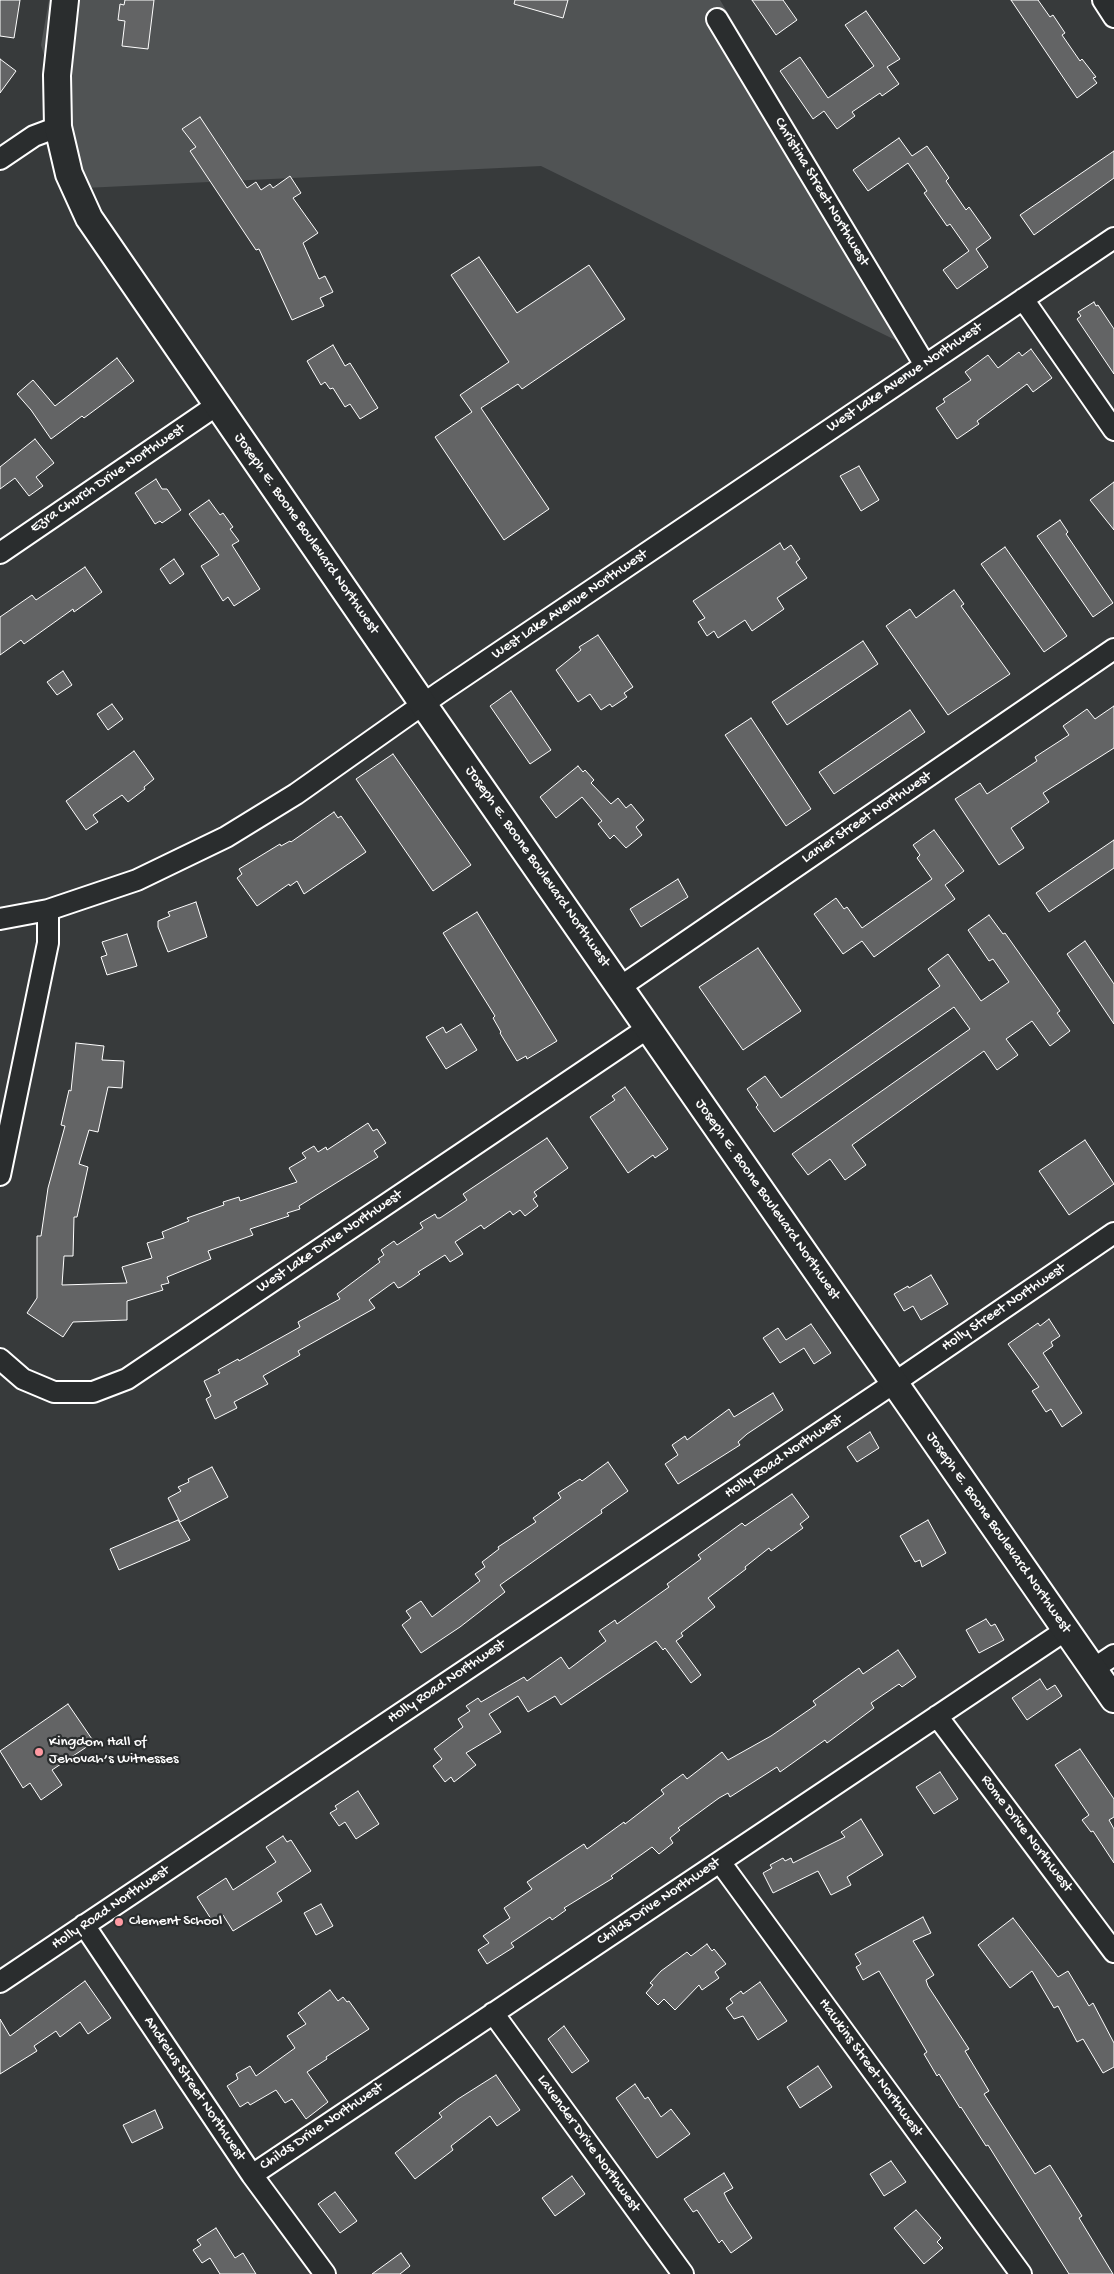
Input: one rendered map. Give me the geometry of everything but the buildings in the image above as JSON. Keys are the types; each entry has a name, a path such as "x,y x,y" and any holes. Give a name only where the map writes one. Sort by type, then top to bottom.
{"main road":[{"name":"Joseph E. Boone Boulevard Northwest","path":"65,0 57,75 58,127 69,174 89,218 423,704 1066,1630 1104,1662 1114,1699"}],"street":[{"path":"1103,0 1114,17"},
{"name":"Christina Street Northwest","path":"717,18 925,365"},
{"path":"0,160 34,136 58,127"},
{"name":"West Lake Avenue Northwest","path":"0,919 48,910 137,880 226,837 296,794 423,704 1114,238"},
{"path":"1023,299 1114,430"},
{"name":"Ezra Church Drive Northwest","path":"0,553 217,404"},
{"name":"Lanier Street Northwest","path":"620,987 1114,649"},
{"path":"0,1175 48,943 48,910"},
{"name":"West Lake Drive Northwest","path":"0,1359 23,1379 54,1392 93,1392 127,1379 648,1028"},
{"name":"Holly Street Northwest","path":"894,1383 1114,1233"},
{"name":"Holly Road Northwest","path":"0,1982 894,1383"},
{"name":"Childs Drive Northwest","path":"252,2174 1066,1630"},
{"name":"Rome Drive Northwest","path":"937,1716 1114,1952"},
{"name":"Hawkins Street Northwest","path":"720,1862 1021,2274"},
{"name":"Andrews Street Northwest","path":"84,1926 252,2174 325,2274"},
{"name":"Lavender Drive Northwest","path":"493,2013 683,2274"}],"shaded area":[{"path":"49,0 720,0 936,360 541,166 84,188 41,45"}],"place":[{"name":"Kingdom Hall of Jehovah’s Witnesses","path":"39,1752"},
{"name":"Clement School","path":"119,1922"}]}
